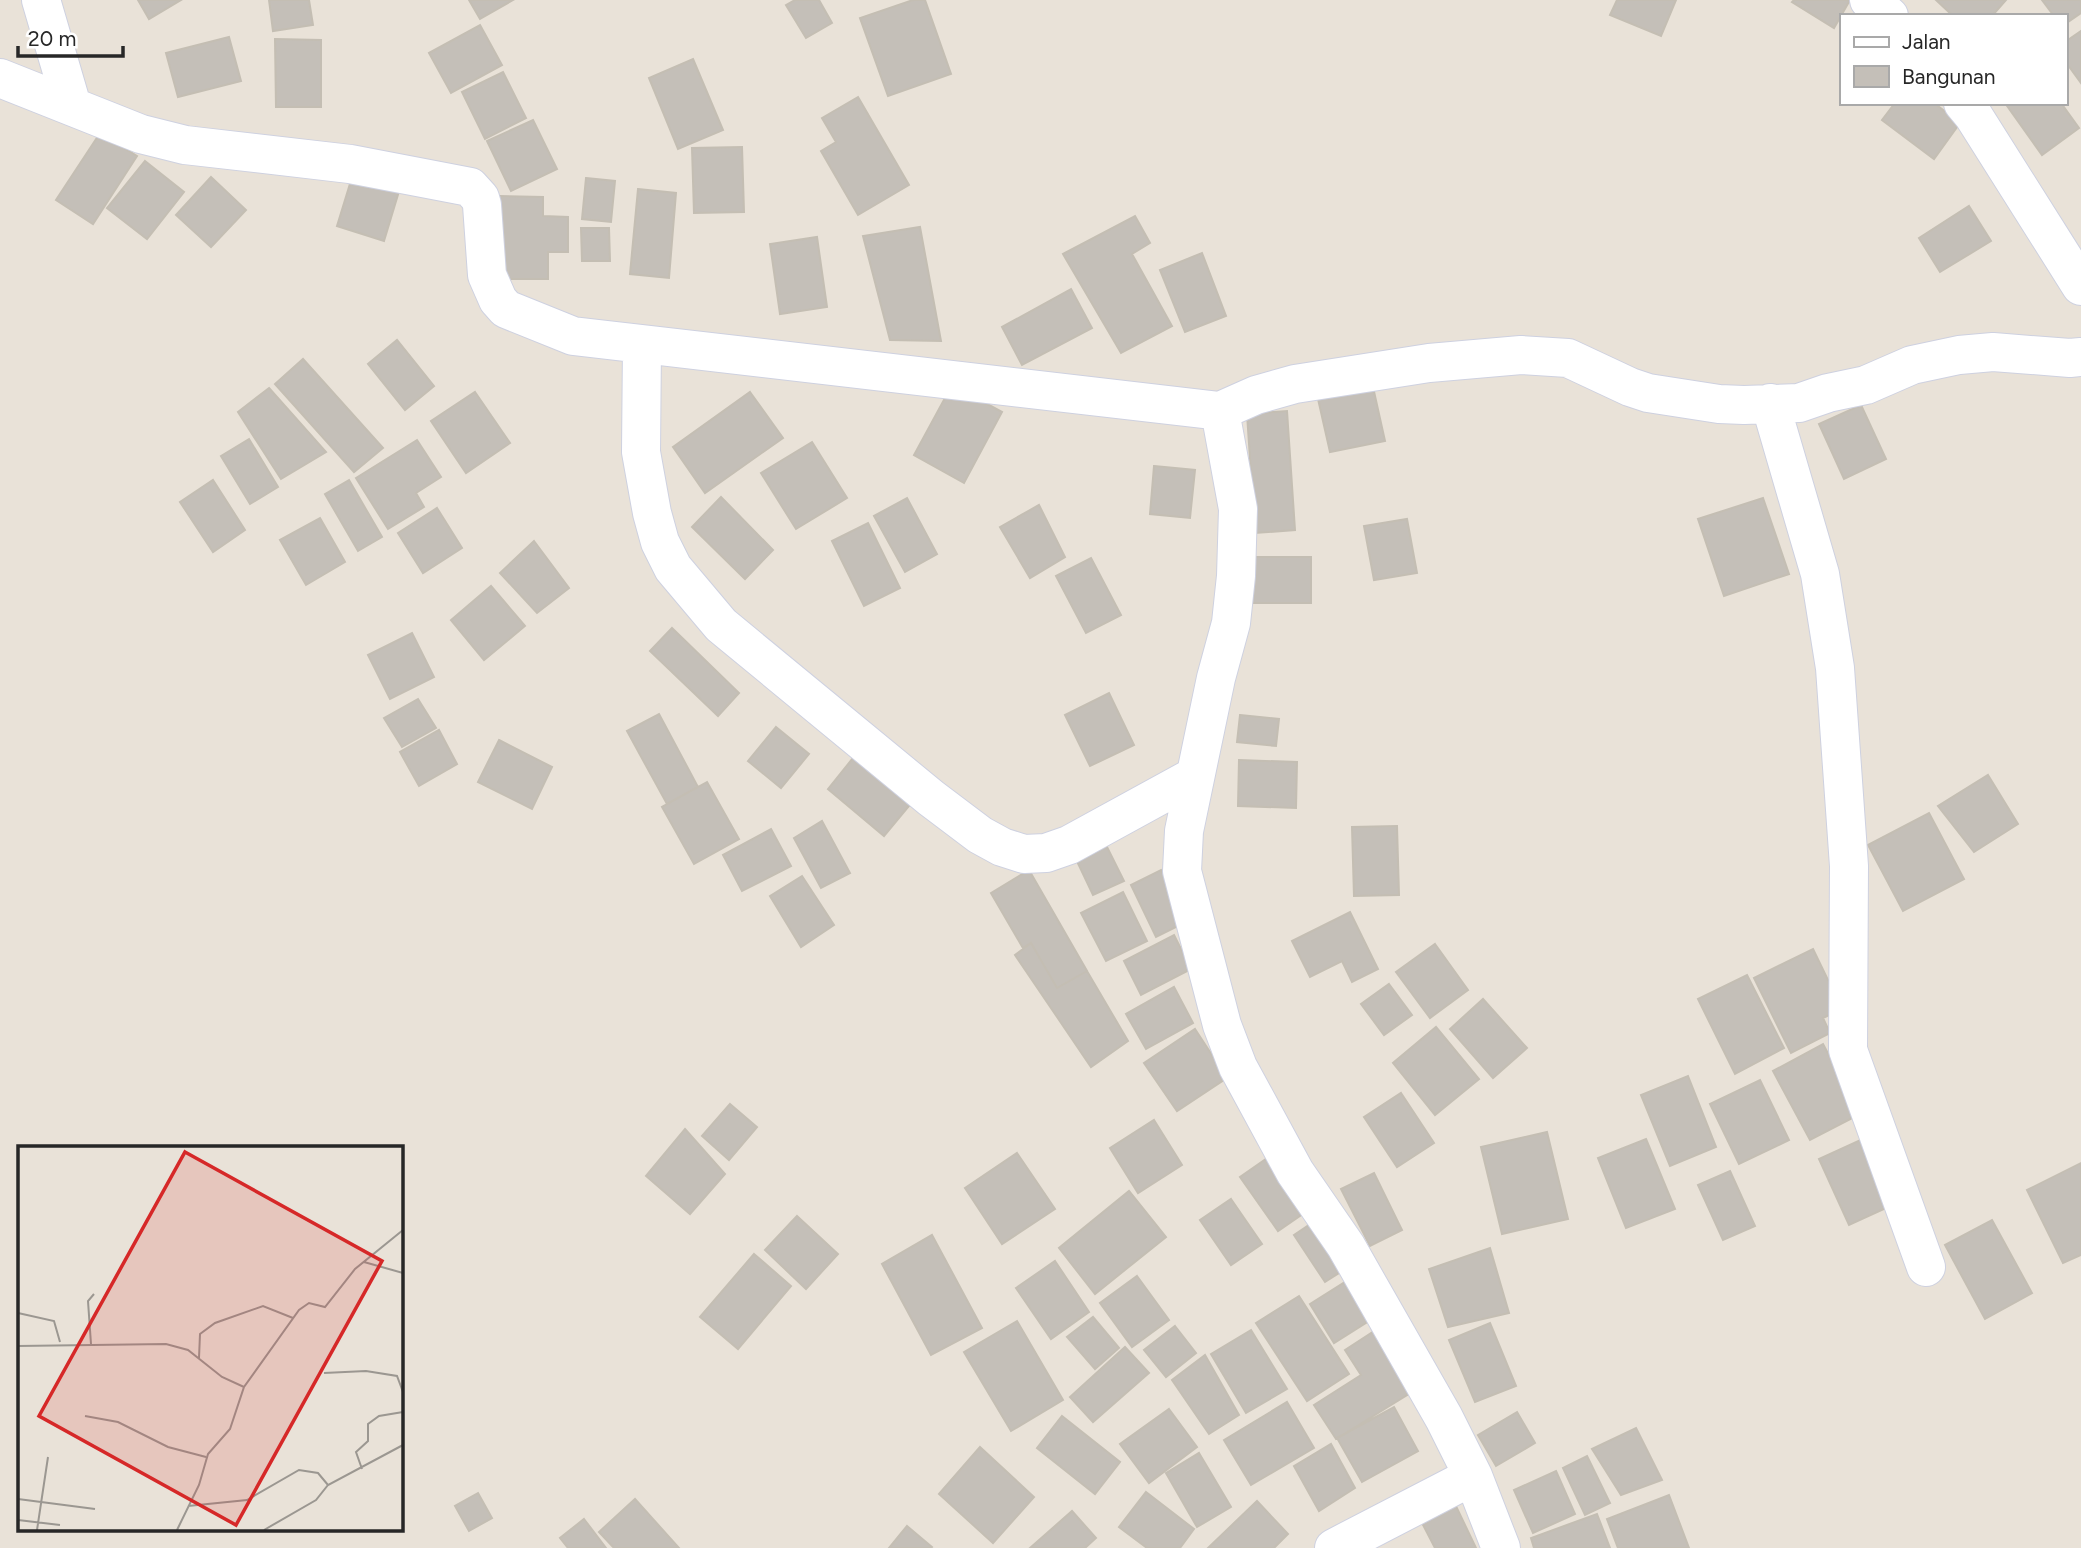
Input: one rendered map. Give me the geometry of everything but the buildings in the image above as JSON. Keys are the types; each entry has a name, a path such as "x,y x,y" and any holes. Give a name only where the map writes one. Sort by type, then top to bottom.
{"street":[{"path":"41,0 72,106"},
{"path":"1870,0 1887,14"},
{"path":"0,78 141,134 185,145 350,164 464,184 475,191 482,205 486,275 498,300 506,309 573,336 1220,411 1256,395 1295,384 1429,363 1521,355 1568,358 1630,387 1658,395 1719,404 1799,403 1866,384 1912,365 1959,355 1993,352 2070,358 2081,356"},
{"path":"1965,105 2081,286"},
{"path":"642,344 641,452 652,513 660,542 673,568 721,625 931,798 980,835 1002,847 1024,854 1046,853 1069,845 1195,776"},
{"path":"1770,403 1820,574 1835,668 1849,866 1848,1050 1926,1267"},
{"path":"1220,411 1238,509 1236,576 1231,623 1216,678 1184,831 1182,871 1222,1025 1238,1067 1295,1172 1346,1246 1444,1418 1473,1476 1501,1548"},
{"path":"1335,1548 1473,1476"}]}
